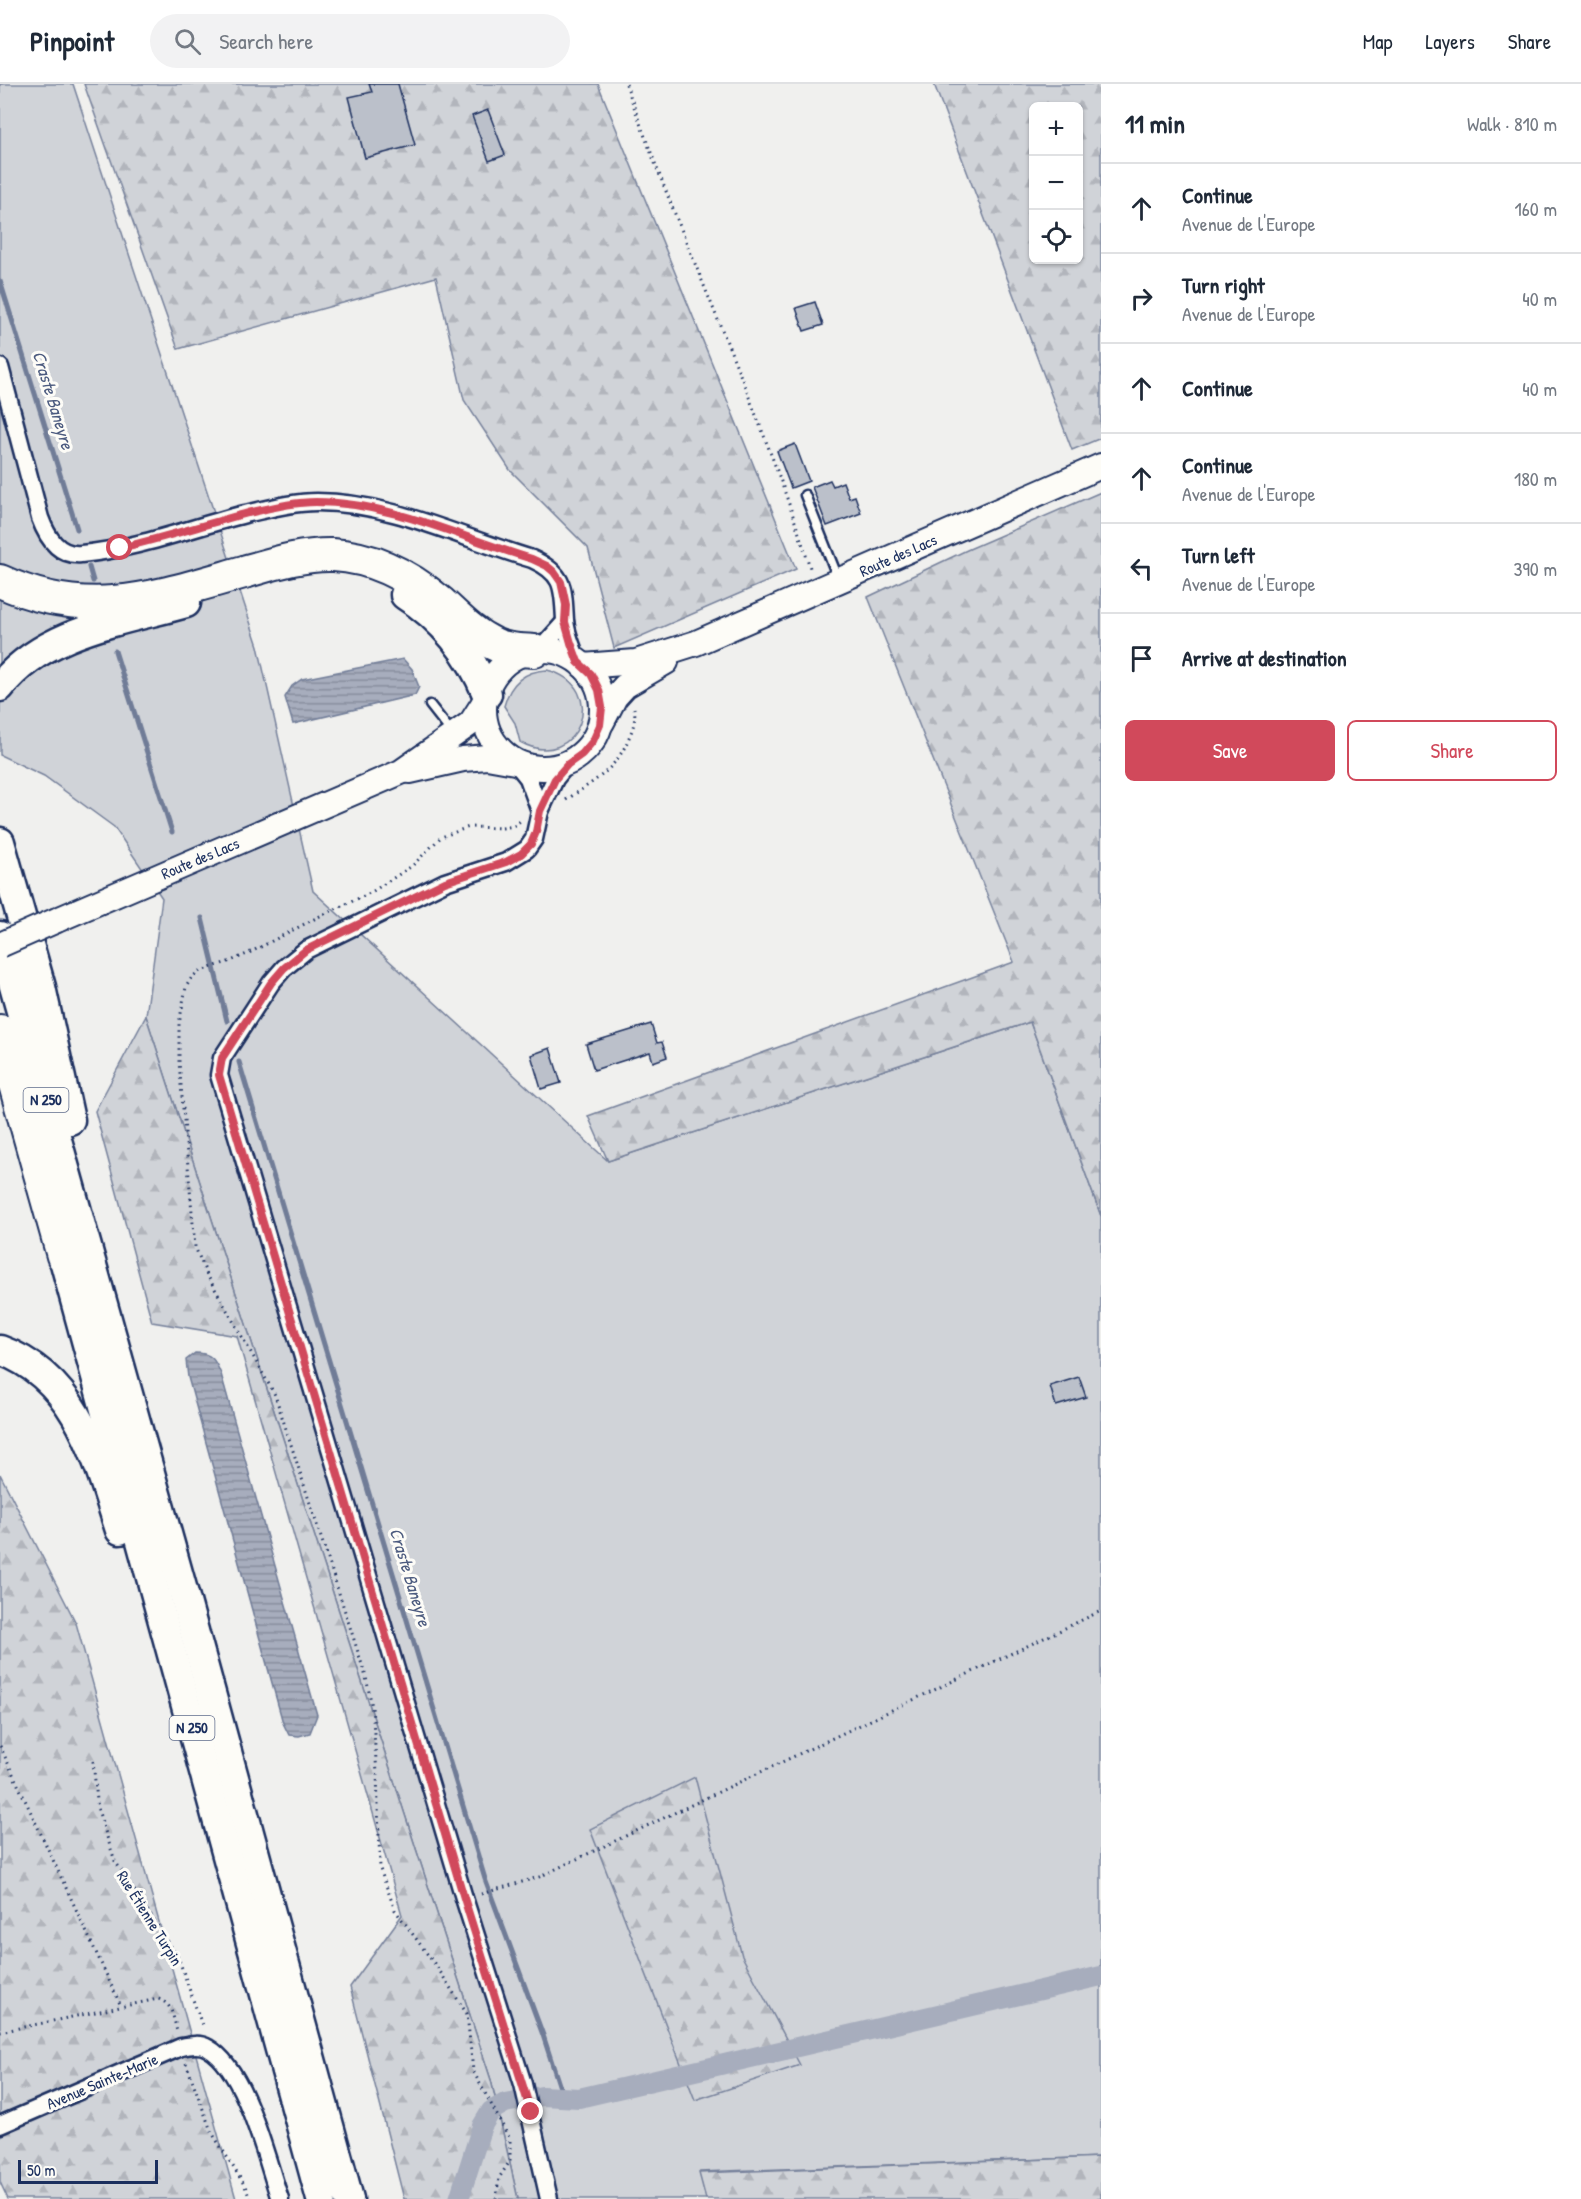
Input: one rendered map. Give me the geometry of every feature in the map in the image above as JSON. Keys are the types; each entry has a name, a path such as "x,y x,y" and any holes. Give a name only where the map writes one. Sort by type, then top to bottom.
{"highway":[{"path":"0,581 24,592 56,600 108,603 136,600 177,591 307,556 351,556 375,563 416,585 488,641 513,649 536,651"},
{"path":"0,687 12,671 28,658 80,633 268,579 310,570 342,569 366,575 389,585 429,613 471,662 479,676 485,698"},
{"path":"0,842 41,987 78,1155 78,1260"},
{"name":"N 250","path":"0,936 160,1607 321,2199"},
{"path":"0,1031 78,1260"},
{"name":"N 250","path":"78,1260 349,2199"},
{"path":"0,1350 28,1362 61,1392 74,1411 87,1438 117,1521 235,1889"}],"main road":[{"name":"Route des Lacs","path":"580,664 636,662 696,643 1101,466"},
{"name":"Route des Lacs","path":"600,725 615,697 625,686 696,643"},
{"path":"549,650 564,654 580,664 591,674 599,690 602,707 600,725 593,741 582,754 568,764 551,768 533,768 515,762 501,751 491,736 485,719 485,698 490,683 501,668 516,657 536,651 549,650"},
{"name":"Route des Lacs","path":"0,945 401,772 471,723 485,698"},
{"name":"Route des Lacs","path":"401,772 464,759 487,757 515,762"}],"street":[{"path":"0,367 40,518 50,540 59,549 79,554 120,548 293,504 315,502 364,506 392,512 547,566 554,572 564,593 565,622 580,664"},
{"path":"536,651 565,622"},
{"path":"515,762 533,786 539,816"},
{"path":"549,2199 523,2084 460,1888 219,1075 222,1058 271,983 294,959 319,943 445,882 506,862 521,854 531,844 539,816 555,779 568,764"},
{"name":"Avenue Sainte-Marie","path":"0,2125 181,2048 196,2045 206,2047"},
{"path":"206,2047 226,2063 239,2083 280,2199"}],"lane":[{"path":"805,495 828,586"},
{"path":"430,705 454,736"}],"path":[{"path":"626,84 655,168 726,339 790,507 828,586"},
{"path":"564,801 597,780 616,763 625,748 636,716 625,686"},
{"path":"496,2199 499,2178 510,2161 510,2139 485,2097 473,2071 467,2014 439,1970 395,1911 380,1869 376,1746 366,1677 275,1395 206,1273 195,1247 179,1062 179,1024 186,987 192,977 200,971 231,961 370,892 412,866 441,837 469,827 514,826 524,818 539,816"},
{"path":"484,1893 539,1877 1101,1611"},
{"path":"0,1746 121,2006"},
{"name":"Rue Étienne Turpin","path":"93,1761 98,1810 115,1861 178,1957 203,2029 206,2047"},
{"path":"0,2032 158,1999 164,2001 170,2007 181,2048 210,2131 245,2186 250,2199"}],"green space":[{"path":"0,84 73,84 258,646 313,891 608,1161 1030,1022 1101,1216 1101,2157 700,2172 706,2199 518,2199 491,2080 146,1016 162,898 114,827 44,776 0,755"},
{"path":"84,84 598,84 796,569 614,648 588,548 510,470 464,400 436,277 178,349"},
{"path":"934,84 1101,84 1101,438 1072,450"},
{"path":"1101,492 1101,1216 1030,1022 608,1161 588,1116 1014,962 868,597 967,550"},
{"path":"547,670 567,679 578,692 582,708 580,724 571,738 558,746 540,749 520,742 515,723 504,706 510,691 519,680 531,673"},
{"path":"146,1016 491,2080 518,2199 404,2199 350,1987 402,1915 237,1336 152,1322 95,1111"},
{"path":"0,1474 76,1623 236,2199 8,2199 0,2182"},
{"path":"695,1777 742,1956 800,2065 695,2100 590,1829"},
{"path":"1101,2157 1101,2199 706,2199 699,2173"}],"water":[{"path":"403,659 412,669 419,687 415,695 293,724 285,697 292,686 302,679"},
{"path":"195,1353 205,1354 212,1358 221,1374 317,1715 310,1733 299,1736 289,1735 283,1723 188,1377 186,1360"}],"building":[{"path":"369,84 398,84 415,145 365,158 349,97 372,92"},
{"path":"488,110 505,155 489,161 472,116"},
{"path":"815,302 823,325 804,331 796,308"},
{"path":"795,444 809,481 791,488 777,451"},
{"path":"830,480 833,486 843,482 849,498 855,496 861,513 827,526 812,487"},
{"path":"651,1024 657,1043 662,1042 667,1057 653,1062 650,1052 594,1070 586,1044"},
{"path":"550,1048 561,1083 541,1089 531,1055"},
{"path":"1079,1377 1086,1397 1056,1406 1050,1386"}],"waterway":[{"name":"Craste Baneyre","path":"0,281 77,529"},
{"name":"Craste Baneyre","path":"89,567 93,581"},
{"name":"Craste Baneyre","path":"115,651 172,832"},
{"name":"Craste Baneyre","path":"202,918 227,1021"},
{"name":"Craste Baneyre","path":"239,1062 485,1879 543,2035 563,2097"},
{"path":"459,2199 482,2126 491,2111 505,2103 542,2096 579,2098 1101,1976"}],"route":[{"path":"120,548 273,507 293,504 315,502 342,504 392,512 532,559 554,572 561,582 564,593 565,622 578,662 591,674 599,690 602,707 600,725 593,741 555,779 540,811 534,839 527,849 506,862 445,882 306,950 284,968 271,983 222,1058 219,1075 303,1365 472,1928 531,2112"}]}
